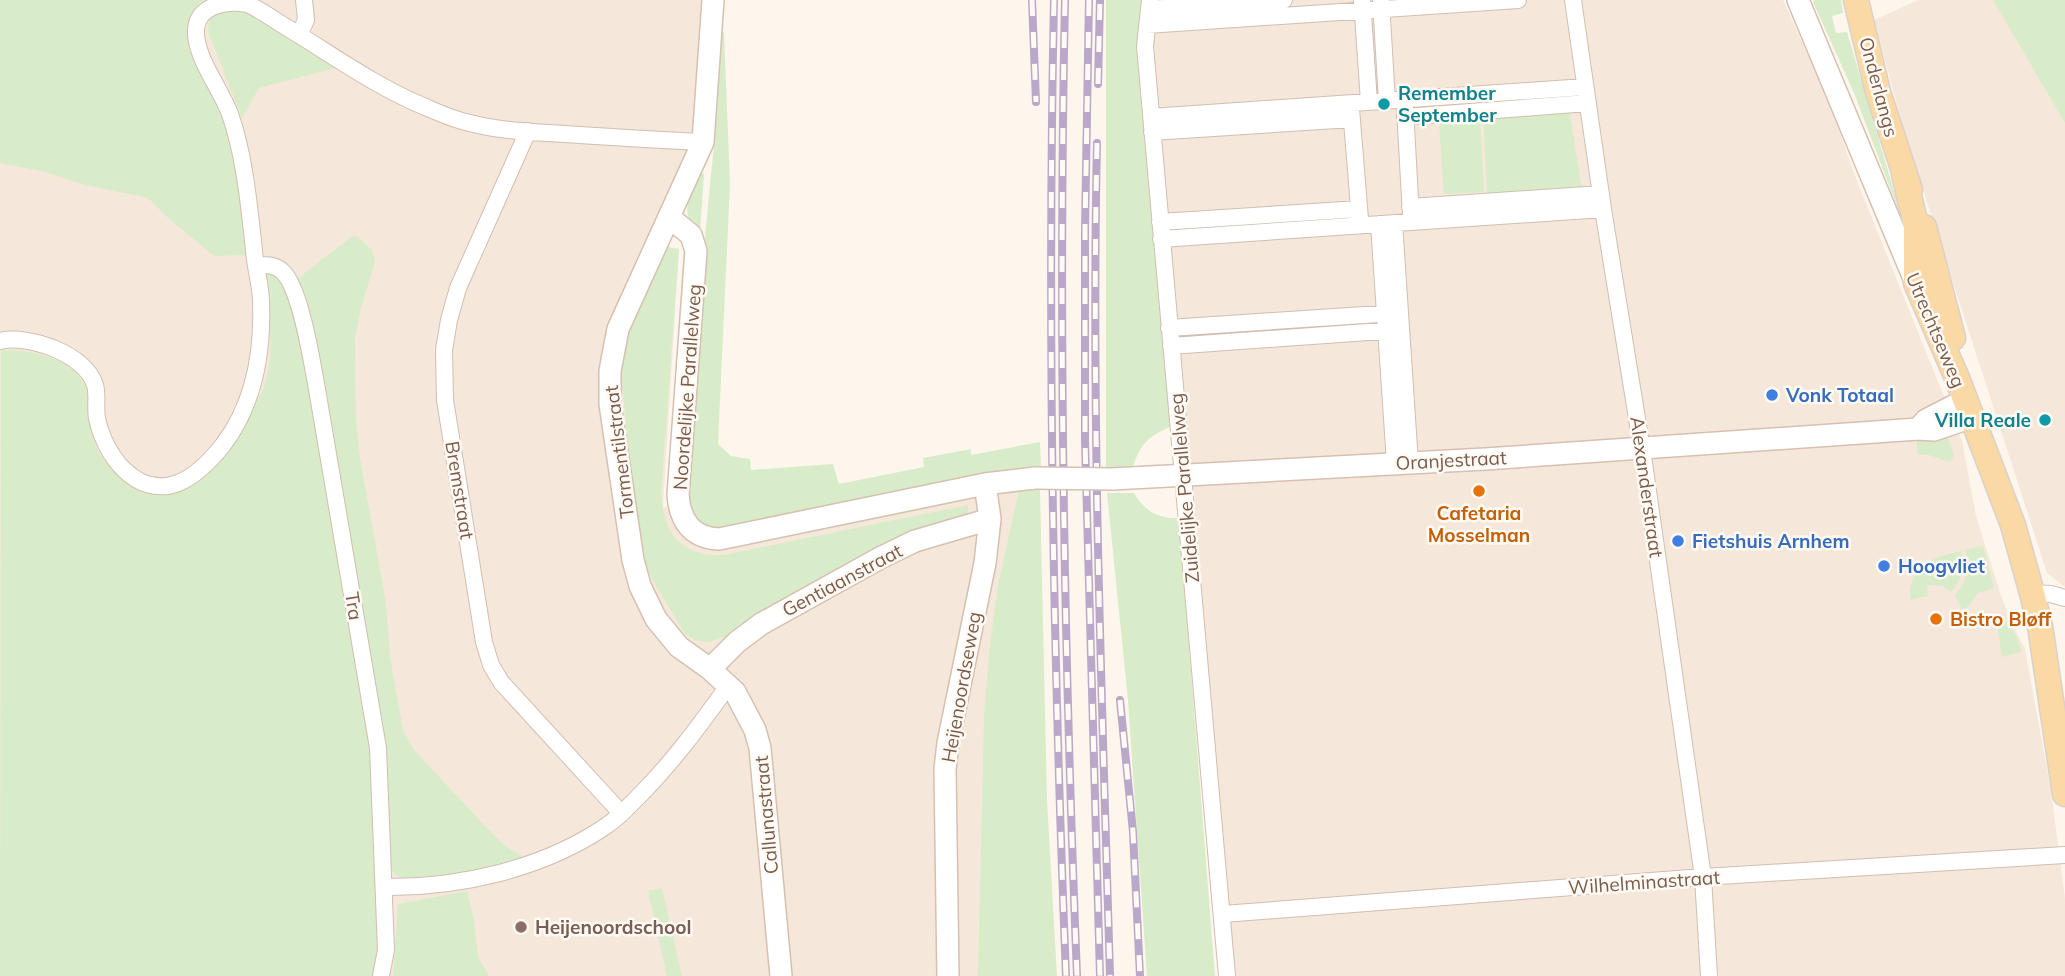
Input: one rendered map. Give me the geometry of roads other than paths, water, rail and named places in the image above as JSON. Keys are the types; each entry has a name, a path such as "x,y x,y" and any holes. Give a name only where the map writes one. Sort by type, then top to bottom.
{"main road":[{"name":"Onderlangs","path":"1856,0 1878,92 1934,258 1966,402"},
{"name":"Onderlangs","path":"1904,174 1916,225 1916,283"},
{"name":"Utrechtseweg","path":"1916,283 1966,402 2013,525 2040,626 2065,794"}],"street":[{"path":"0,341 35,341 66,354 87,372 95,385 97,420 107,447 121,467 149,486 178,483 190,477 213,458 233,432 247,404 256,377 261,335 261,300 250,208 236,135 230,113 197,45 196,28 200,15 225,0 246,3 350,68 421,105 467,123 528,131 703,142"},
{"path":"299,35 306,20 304,0"},
{"path":"669,217 703,142 713,0"},
{"path":"1149,11 1284,0"},
{"path":"1149,11 1518,0"},
{"name":"Alexanderstraat","path":"1573,0 1642,449 1703,877 1709,976"},
{"name":"Utrechtseweg","path":"1798,0 1916,283"},
{"path":"1381,5 1387,101"},
{"path":"1362,6 1369,102"},
{"name":"Zuidelijke Parallelweg","path":"1149,11 1145,46 1227,976"},
{"path":"1152,124 1352,111 1369,102 1387,101 1404,108 1586,95"},
{"path":"1404,108 1411,214"},
{"path":"1352,111 1360,217"},
{"name":"Bremstraat","path":"528,131 454,298 444,350 445,400 484,642 491,665 500,682 621,813"},
{"path":"1160,222 1360,217 1387,224 1411,214 1602,202"},
{"name":"Noordelijke Parallelweg","path":"669,217 691,235 696,251 678,495 682,515 692,530 710,539 719,540 985,484"},
{"name":"Tormentilstraat","path":"669,217 618,329 610,371 610,404 632,559 640,586 656,619 679,647 710,669"},
{"path":"1161,239 1360,217"},
{"path":"1387,224 1403,463"},
{"name":"Tra","path":"256,265 273,265 290,281 308,341 378,748 386,950 382,976"},
{"path":"1169,328 1392,313"},
{"path":"1171,346 1394,330"},
{"name":"Oranjestraat","path":"985,484 1035,478 1184,476 1934,430 1966,402"},
{"name":"Heijenoordseweg","path":"948,976 945,769 985,563 990,519 985,484"},
{"name":"Gentiaanstraat","path":"710,669 737,642 761,624 880,558 915,541 990,519"},
{"path":"2032,593 2065,598"},
{"name":"Callunastraat","path":"710,669 735,692 760,748 781,976"},
{"path":"384,887 421,888 455,882 527,865 579,842 621,813 682,748 728,686"},
{"name":"Wilhelminastraat","path":"1223,914 1703,877 2065,855"}],"railway":[{"path":"1032,0 1036,102"},
{"path":"1054,0 1052,488 1066,976"},
{"path":"1065,0 1062,244 1064,488 1077,976"},
{"path":"1089,0 1085,441 1100,976"},
{"path":"1098,84 1100,0"},
{"path":"1097,143 1096,455 1110,976"},
{"path":"1120,700 1133,832 1140,976"}],"place":[{"name":"Remember September","path":"1384,104"},
{"name":"Vonk Totaal","path":"1772,395"},
{"name":"Villa Reale","path":"2045,420"},
{"name":"Cafetaria Mosselman","path":"1479,491"},
{"name":"Fietshuis Arnhem","path":"1678,541"},
{"name":"Hoogvliet","path":"1884,566"},
{"name":"Bistro Bløff","path":"1936,619"},
{"name":"Heijenoordschool","path":"521,927"}]}
